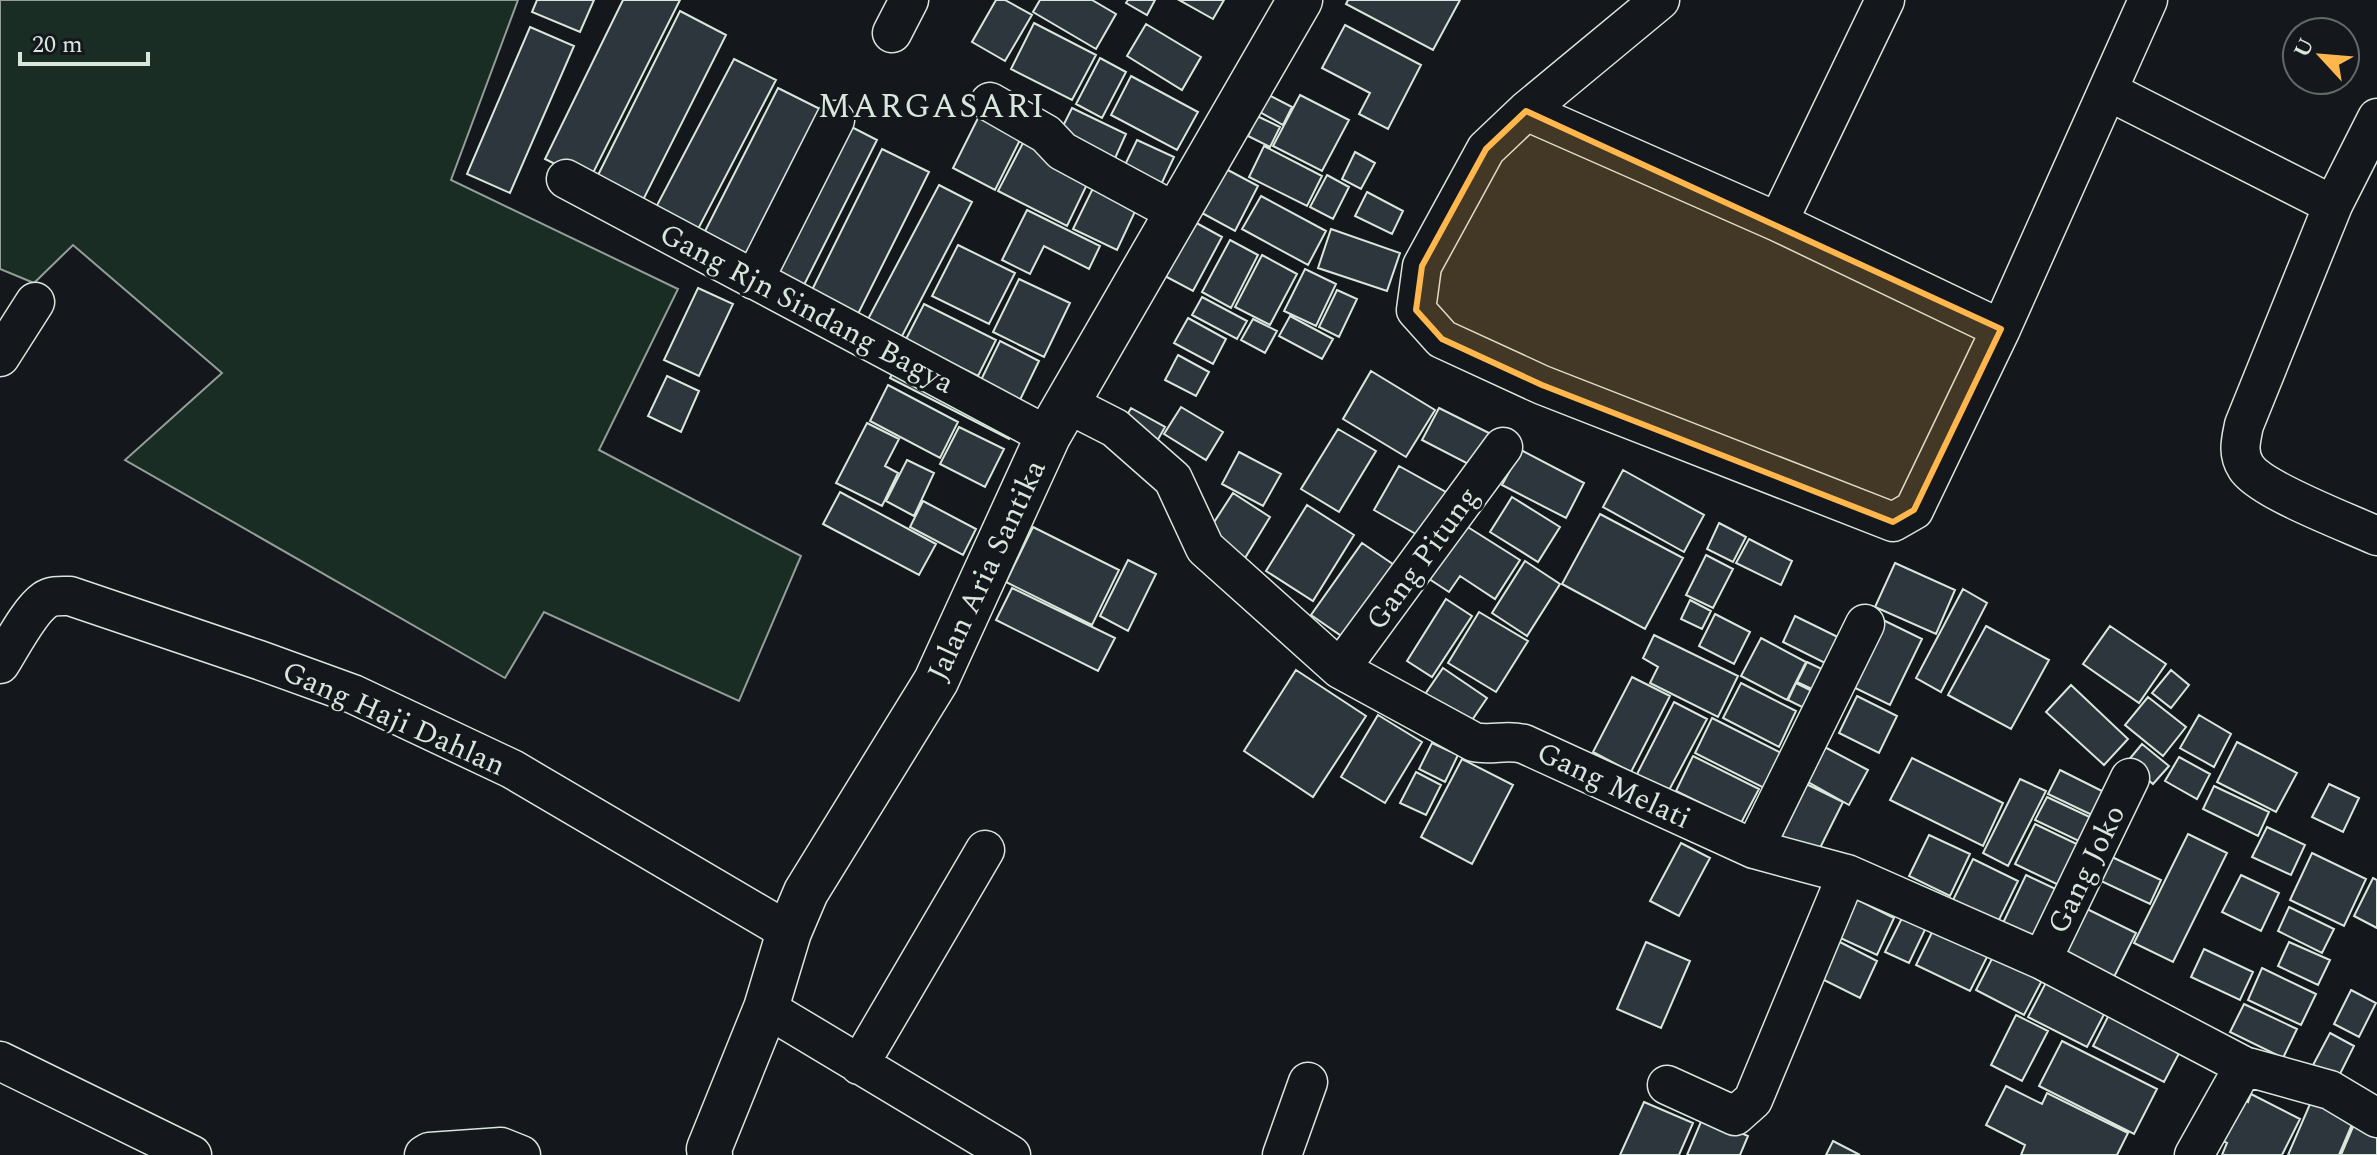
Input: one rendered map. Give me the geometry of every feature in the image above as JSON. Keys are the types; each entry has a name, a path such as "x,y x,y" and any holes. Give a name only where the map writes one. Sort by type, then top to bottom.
{"street":[{"path":"892,33 909,0"},
{"name":"Jalan Aria Santika","path":"710,1155 709,1149 766,1008 789,932 806,892 936,681 1057,420 1300,0"},
{"path":"1660,0 1526,111 1486,149 1422,266 1416,310 1442,339 1527,379 1893,522 1914,510 2001,329 2148,0"},
{"path":"1778,222 1885,0"},
{"path":"2108,91 2333,205"},
{"path":"990,102 1046,134 1062,151 1177,213"},
{"path":"1526,111 1778,222 2001,329"},
{"path":"2377,118 2333,205 2244,425 2239,453 2247,469 2269,486 2377,536"},
{"path":"754,280 835,120"},
{"name":"Gang Rjn Sindang Bagya","path":"566,179 754,280 1057,420"},
{"path":"0,357 35,302"},
{"name":"Gang Melati","path":"1057,420 1115,428 1173,479 1205,548 1340,669 1474,742 1483,745 1513,741 1524,744 1754,849 1847,874 2042,960 2244,1066 2330,1090 2377,1118"},
{"name":"Gang Pitung","path":"1340,669 1503,447"},
{"name":"Gang Haji Dahlan","path":"0,664 38,607 47,599 57,596 70,596 259,660 353,694 512,769 789,932"},
{"path":"1754,849 1865,624"},
{"name":"Gang Joko","path":"2042,960 2130,778"},
{"path":"859,1065 985,850"},
{"path":"1667,1085 1735,1116 1753,1100 1847,874"},
{"path":"766,1008 1011,1155"},
{"path":"0,1061 192,1155"},
{"path":"2194,1155 2244,1066"},
{"path":"1282,1155 1308,1082"},
{"path":"424,1155 429,1152 501,1147 521,1155"}],"highlighted area":[{"path":"1526,111 2001,329 1914,510 1893,522 1542,385 1442,339 1416,310 1422,266 1486,149"}],"green space":[{"path":"0,0 518,0 451,180 678,289 599,450 801,556 739,701 544,612 505,678 125,460 222,373 73,245 34,283 0,269"}],"building":[{"path":"537,0 594,0 580,32 532,12"},
{"path":"623,0 680,0 589,181 545,159"},
{"path":"996,0 1005,0 1032,15 1005,61 972,42"},
{"path":"1040,0 1092,0 1116,14 1096,49 1033,12"},
{"path":"1128,0 1155,0 1147,15 1126,3"},
{"path":"1179,0 1224,0 1213,19"},
{"path":"1348,0 1460,0 1433,50 1346,4"},
{"path":"680,11 726,35 639,208 593,185"},
{"path":"1034,23 1096,55 1072,100 1011,69"},
{"path":"1146,24 1201,57 1182,90 1127,56"},
{"path":"1345,25 1421,65 1388,129 1359,114 1370,93 1322,68"},
{"path":"530,27 574,46 510,193 467,174"},
{"path":"1100,58 1126,72 1102,118 1076,104"},
{"path":"734,59 776,80 696,233 654,211"},
{"path":"1131,76 1198,112 1177,150 1111,115"},
{"path":"778,88 822,110 748,260 702,237"},
{"path":"1269,95 1292,107 1283,125 1260,112"},
{"path":"1300,95 1349,120 1322,171 1273,146"},
{"path":"1072,108 1126,134 1111,167 1056,140"},
{"path":"979,116 1021,138 995,190 953,168"},
{"path":"1257,116 1280,127 1270,147 1248,136"},
{"path":"836,119 877,140 802,289 761,268"},
{"path":"1137,140 1174,157 1159,189 1122,171"},
{"path":"1024,141 1092,174 1067,226 998,191"},
{"path":"1264,146 1322,176 1307,206 1249,177"},
{"path":"882,149 929,172 856,318 809,296"},
{"path":"1355,152 1375,163 1361,189 1342,179"},
{"path":"1226,169 1258,186 1235,231 1202,213"},
{"path":"1327,175 1349,187 1333,219 1310,207"},
{"path":"1096,182 1139,203 1117,250 1073,229"},
{"path":"939,185 972,202 901,338 867,321"},
{"path":"1367,192 1403,211 1392,234 1355,216"},
{"path":"1261,196 1326,231 1308,265 1242,229"},
{"path":"1027,210 1100,246 1089,269 1044,246 1030,274 1002,260"},
{"path":"1191,220 1222,237 1193,291 1163,275"},
{"path":"1331,229 1400,253 1387,291 1318,268"},
{"path":"1230,240 1258,255 1231,308 1202,292"},
{"path":"958,245 1015,273 989,324 932,296"},
{"path":"1262,255 1297,274 1270,325 1235,307"},
{"path":"1305,269 1336,284 1316,326 1284,311"},
{"path":"1019,279 1070,303 1044,357 993,332"},
{"path":"698,288 733,304 699,376 664,360"},
{"path":"1337,290 1357,299 1339,337 1319,327"},
{"path":"1202,297 1247,321 1237,339 1192,315"},
{"path":"924,304 996,340 978,376 905,341"},
{"path":"1290,316 1333,339 1322,359 1279,336"},
{"path":"1188,318 1226,339 1213,364 1174,343"},
{"path":"1253,319 1277,331 1265,353 1241,340"},
{"path":"1000,341 1039,361 1019,402 980,382"},
{"path":"1178,355 1209,372 1196,396 1165,380"},
{"path":"898,362 1017,422 1009,439 890,378"},
{"path":"1371,371 1435,410 1406,457 1343,419"},
{"path":"667,376 699,391 681,432 648,416"},
{"path":"888,385 958,422 940,458 870,421"},
{"path":"1181,407 1223,432 1206,460 1164,434"},
{"path":"1131,408 1165,427 1156,443 1122,424"},
{"path":"1439,408 1495,436 1478,469 1422,440"},
{"path":"867,423 899,439 885,466 898,473 882,506 836,483"},
{"path":"959,427 1004,449 985,487 940,464"},
{"path":"1338,429 1376,451 1339,512 1301,489"},
{"path":"1521,450 1584,483 1566,518 1502,485"},
{"path":"1239,452 1281,474 1263,506 1222,484"},
{"path":"907,460 934,473 914,516 886,501"},
{"path":"1399,466 1453,496 1428,541 1374,510"},
{"path":"1623,470 1704,515 1684,552 1603,507"},
{"path":"840,492 936,544 919,575 823,524"},
{"path":"1233,493 1270,517 1245,558 1207,533"},
{"path":"1512,497 1560,527 1538,562 1490,532"},
{"path":"923,501 976,529 963,555 910,527"},
{"path":"1307,505 1354,535 1313,601 1266,571"},
{"path":"1600,514 1683,558 1645,629 1562,584"},
{"path":"1455,519 1520,560 1495,599 1460,576 1449,592 1420,573"},
{"path":"1719,523 1746,537 1733,562 1707,549"},
{"path":"1033,527 1119,570 1092,625 1006,582"},
{"path":"1749,539 1792,561 1781,585 1736,563"},
{"path":"1362,543 1406,573 1356,646 1311,615"},
{"path":"1706,555 1733,569 1713,608 1686,595"},
{"path":"1128,560 1156,574 1128,631 1100,616"},
{"path":"1525,561 1560,584 1527,636 1492,613"},
{"path":"1895,563 1955,590 1936,634 1875,607"},
{"path":"1012,588 1115,638 1098,671 996,620"},
{"path":"1963,589 1987,603 1941,692 1916,678"},
{"path":"1446,599 1472,616 1432,677 1407,661"},
{"path":"1690,600 1711,611 1702,629 1681,619"},
{"path":"1479,612 1528,641 1496,692 1448,663"},
{"path":"1715,614 1750,632 1734,664 1699,646"},
{"path":"1795,616 1850,643 1837,669 1783,642"},
{"path":"1879,618 1922,639 1890,705 1847,684"},
{"path":"1986,626 2049,660 2011,729 1948,695"},
{"path":"2110,626 2166,664 2139,703 2083,664"},
{"path":"1654,635 1738,676 1718,717 1650,683 1658,667 1643,658"},
{"path":"1761,638 1806,662 1787,700 1741,676"},
{"path":"1807,662 1826,671 1816,691 1797,682"},
{"path":"1443,668 1487,698 1464,732 1419,703"},
{"path":"1296,670 1366,716 1313,797 1244,751"},
{"path":"2171,670 2189,685 2171,708 2152,693"},
{"path":"1632,677 1670,696 1631,772 1593,752"},
{"path":"1741,683 1796,711 1779,747 1723,718"},
{"path":"1796,683 1818,694 1810,711 1788,700"},
{"path":"2071,685 2128,739 2104,765 2046,712"},
{"path":"1857,696 1897,716 1879,753 1839,733"},
{"path":"2148,697 2186,727 2163,756 2125,725"},
{"path":"1674,702 1707,719 1667,794 1635,778"},
{"path":"1378,715 1422,742 1385,803 1341,777"},
{"path":"2199,715 2231,734 2214,767 2180,748"},
{"path":"1712,718 1787,756 1770,791 1695,753"},
{"path":"2237,742 2297,773 2276,812 2217,782"},
{"path":"1432,743 1458,755 1445,782 1419,769"},
{"path":"1819,744 1868,770 1849,805 1801,778"},
{"path":"2142,744 2169,766 2153,784 2127,762"},
{"path":"1693,756 1759,789 1741,823 1676,791"},
{"path":"2179,757 2210,774 2197,799 2165,781"},
{"path":"1912,758 2003,803 1983,846 1890,800"},
{"path":"1462,759 1513,785 1472,864 1421,837"},
{"path":"2060,770 2106,793 2094,816 2048,794"},
{"path":"1416,772 1441,785 1426,815 1400,803"},
{"path":"1792,777 1843,802 1816,856 1766,831"},
{"path":"2020,779 2046,791 2008,866 1983,853"},
{"path":"2329,784 2359,798 2343,832 2312,817"},
{"path":"2214,786 2269,812 2258,836 2203,809"},
{"path":"2047,797 2094,819 2083,843 2035,820"},
{"path":"2035,824 2085,848 2065,888 2015,864"},
{"path":"2267,827 2305,845 2291,875 2252,857"},
{"path":"2188,834 2227,853 2173,962 2134,943"},
{"path":"1929,835 1970,854 1950,896 1909,876"},
{"path":"1681,843 1710,858 1679,916 1650,901"},
{"path":"2312,853 2366,879 2344,926 2290,900"},
{"path":"2112,857 2161,880 2150,904 2101,881"},
{"path":"1973,859 2018,881 1997,924 1952,902"},
{"path":"2026,875 2062,892 2038,943 2002,925"},
{"path":"2241,875 2279,893 2261,931 2222,912"},
{"path":"2373,878 2377,880 2377,928 2354,916"},
{"path":"1854,898 1894,918 1877,955 1836,936"},
{"path":"1909,904 1932,915 1909,963 1885,952"},
{"path":"2289,907 2334,929 2322,953 2278,931"},
{"path":"2085,908 2136,933 2114,977 2063,951"},
{"path":"1940,916 1994,943 1970,991 1916,965"},
{"path":"1836,940 1877,961 1860,998 1818,977"},
{"path":"1646,942 1690,961 1661,1028 1617,1009"},
{"path":"2289,942 2330,960 2318,985 2278,966"},
{"path":"1999,945 2047,971 2024,1015 1976,990"},
{"path":"2204,949 2253,972 2240,1000 2191,977"},
{"path":"2262,968 2316,994 2301,1025 2248,1000"},
{"path":"2053,969 2112,999 2087,1047 2028,1017"},
{"path":"2351,990 2376,1003 2359,1037 2334,1024"},
{"path":"2115,1003 2186,1040 2164,1082 2093,1046"},
{"path":"2244,1004 2297,1029 2283,1058 2230,1032"},
{"path":"2016,1015 2048,1031 2022,1081 1991,1065"},
{"path":"2330,1033 2354,1046 2338,1078 2313,1065"},
{"path":"2062,1041 2157,1089 2134,1134 2039,1086"},
{"path":"2006,1086 2042,1104 2047,1093 2128,1133 2117,1155 2021,1155 2025,1145 1986,1125"},
{"path":"2232,1093 2248,1102 2251,1094 2300,1119 2282,1155 2222,1155 2227,1143 2211,1135"},
{"path":"2313,1097 2356,1115 2339,1155 2288,1155"},
{"path":"1644,1102 1693,1123 1679,1155 1620,1155"},
{"path":"1703,1117 1748,1136 1740,1155 1687,1155"},
{"path":"2355,1122 2377,1131 2377,1155 2341,1155"},
{"path":"1833,1141 1860,1155 1826,1155"}],"district":[{"name":"MARGASARI","path":"932,105"}]}
